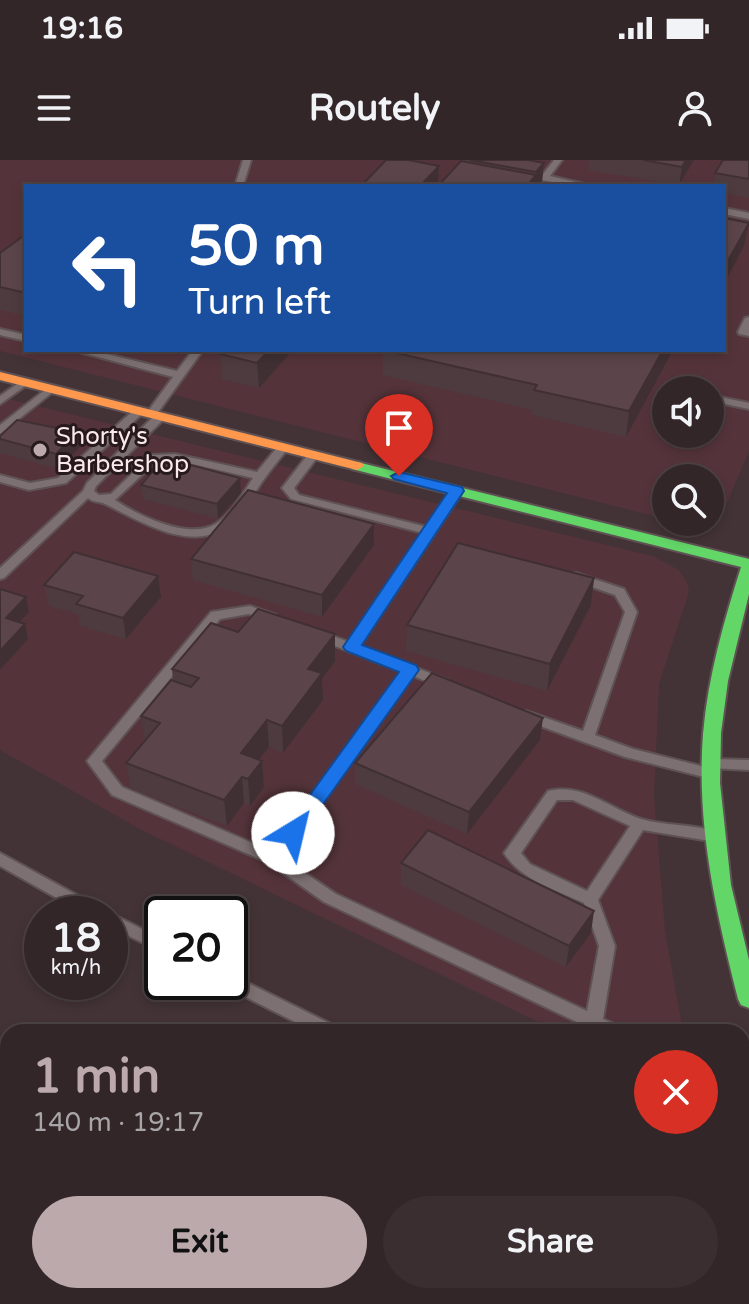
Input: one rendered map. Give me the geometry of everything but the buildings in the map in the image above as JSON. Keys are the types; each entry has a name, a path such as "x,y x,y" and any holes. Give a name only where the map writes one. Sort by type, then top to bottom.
{"street":[{"path":"0,376 749,566 727,634 710,769 713,835 730,893 749,999"}],"lane":[{"path":"240,184 247,160"},
{"path":"558,160 544,178 578,184"},
{"path":"726,211 749,216"},
{"path":"749,320 743,332 749,333"},
{"path":"0,332 24,338"},
{"path":"85,352 180,375"},
{"path":"0,575 88,492 128,446 197,352"},
{"path":"0,401 24,382"},
{"path":"0,431 50,389"},
{"path":"724,401 749,406"},
{"path":"0,478 29,487 62,481 150,414"},
{"path":"88,492 96,499 107,500 129,516 183,534 203,535 232,517 283,447"},
{"path":"313,455 288,488 295,497 430,531"},
{"path":"107,500 155,457 175,457 260,476"},
{"path":"352,647 457,491"},
{"path":"565,574 620,592 631,612 587,738"},
{"path":"279,621 250,610 216,615 94,761 117,791 274,859 330,898 598,1024"},
{"path":"308,631 452,687"},
{"path":"727,634 749,640"},
{"path":"274,859 410,670"},
{"path":"508,709 587,738 710,769 749,765"},
{"path":"594,1022 607,946 590,899 525,868 512,853 553,795 575,795 639,824 713,835"},
{"path":"590,899 639,824"},
{"path":"0,859 66,896"},
{"path":"248,990 315,1024"}],"shaded area":[{"path":"0,160 749,160 749,451 724,510 724,464 652,464 652,515 0,351"},
{"path":"0,397 652,556 679,570 689,592 659,684 654,796 665,931 682,1024 542,1024 142,830 0,750"}],"traffic: fast":[{"path":"357,466 749,564"},
{"path":"749,567 719,681 712,733 711,783 721,885 749,999"}],"traffic: slow":[{"path":"0,376 357,466"}],"place":[{"name":"Shorty's Barbershop","path":"40,450"}],"route":[{"path":"293,833 410,670 352,647 457,491 399,476"}]}
